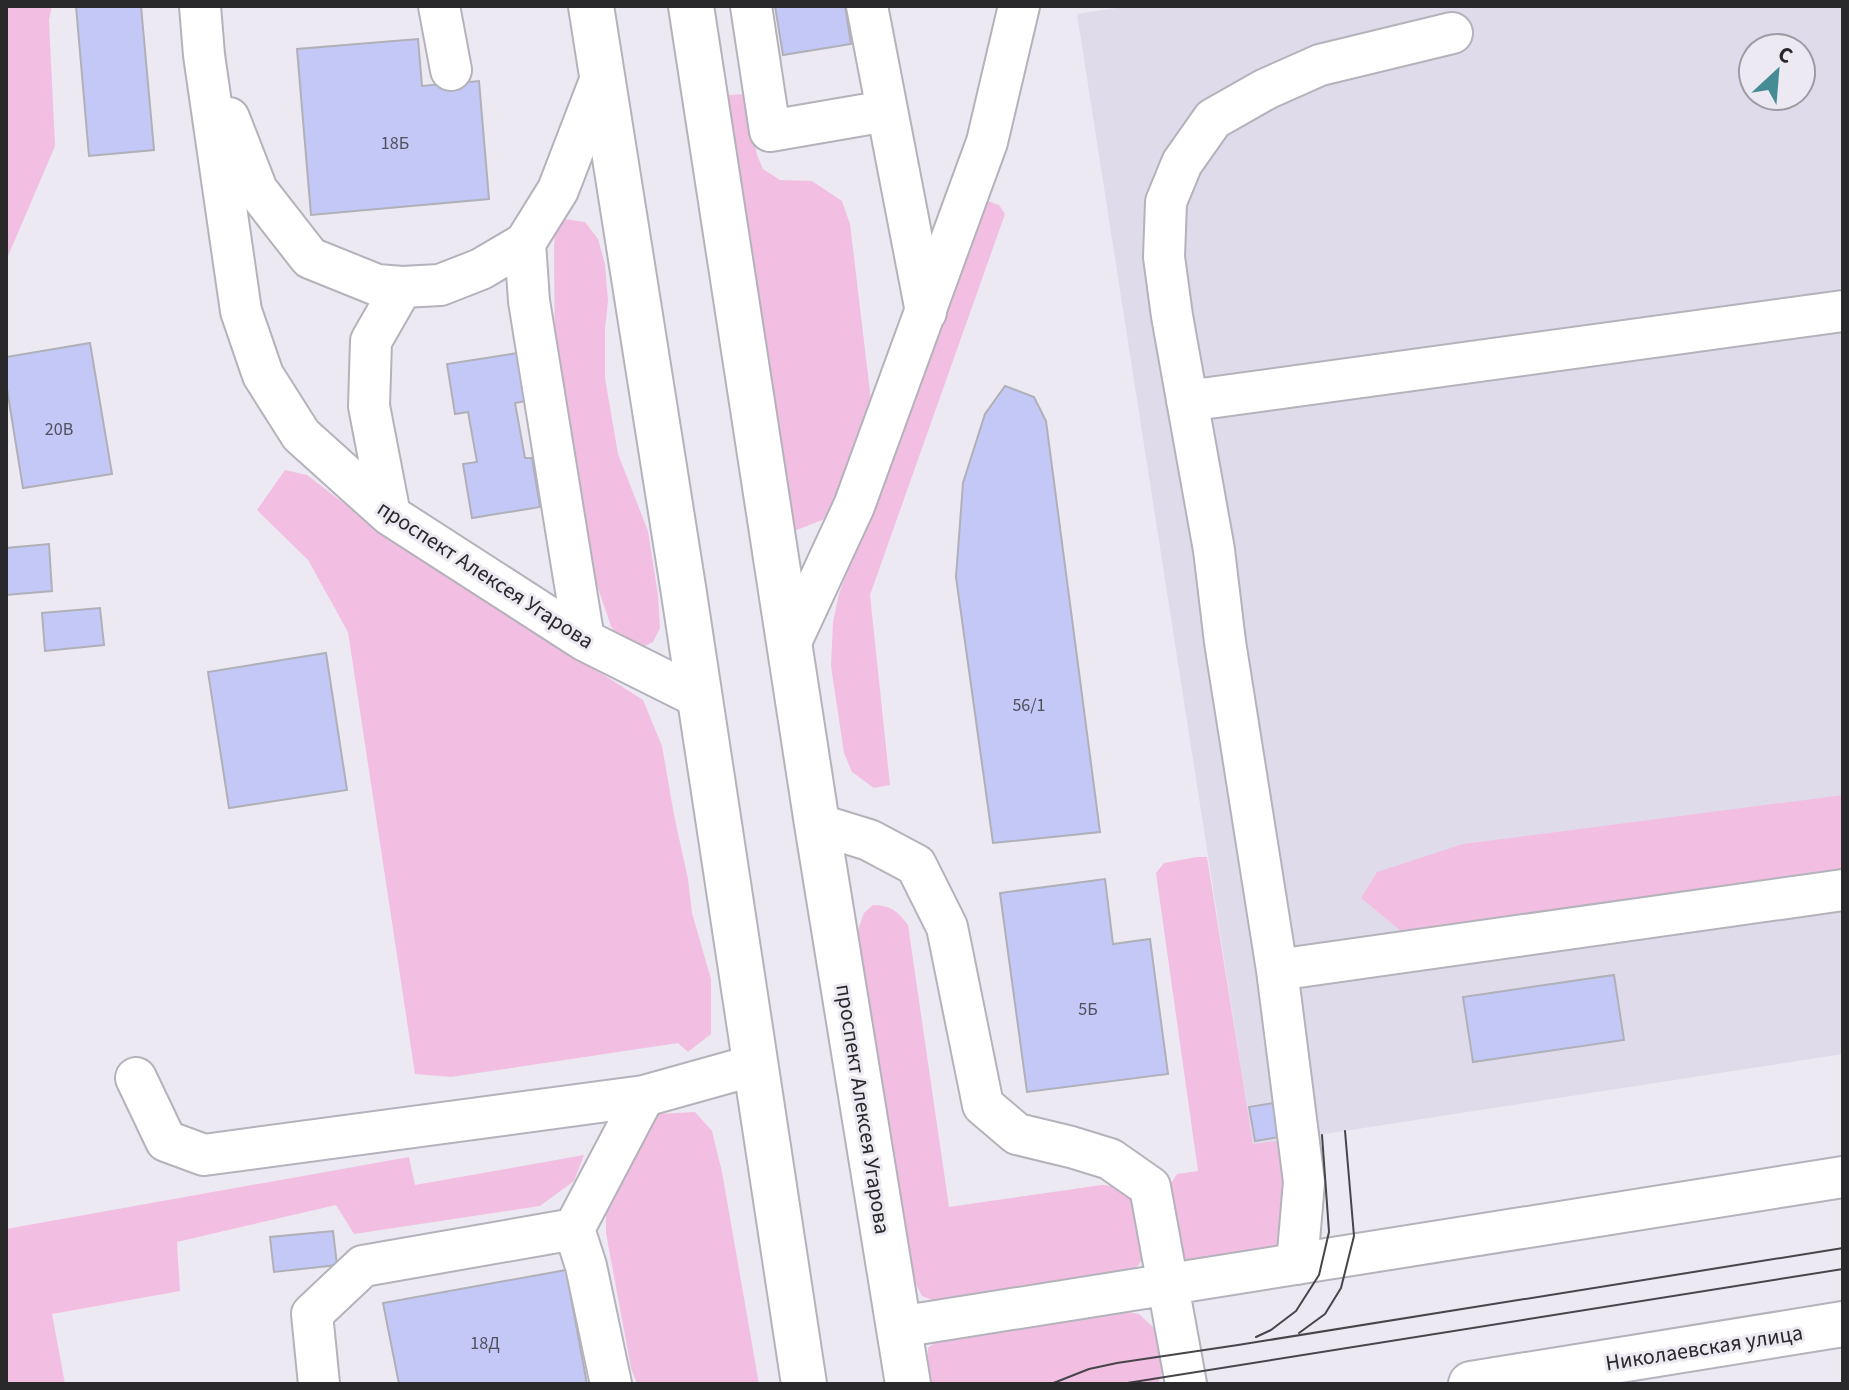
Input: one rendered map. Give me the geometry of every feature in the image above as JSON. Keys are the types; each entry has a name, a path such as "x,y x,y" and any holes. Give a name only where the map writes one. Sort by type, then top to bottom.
{"main road":[{"path":"591,6 804,1384"},
{"name":"проспект Алексея Угарова","path":"691,6 817,824 908,1384"},
{"name":"Николаевская улица","path":"1471,1384 1843,1324"}],"street":[{"name":"проспект Алексея Угарова","path":"200,6 204,55 241,311 263,375 301,435 390,515 584,640 698,697"},
{"path":"439,6 451,70"},
{"path":"751,6 770,131 886,111"},
{"path":"867,6 926,312"},
{"path":"790,644 854,506 926,312 987,142 1019,6"},
{"path":"1297,1264 1304,1182 1277,970 1236,714 1214,550 1164,257 1166,202 1182,163 1213,119 1266,89 1320,65 1452,33"},
{"path":"204,55 257,190 310,258 377,285 402,287 440,285 481,269 525,243 558,190 601,78"},
{"path":"525,243 529,301 584,640"},
{"path":"390,515 369,406 371,341 402,287"},
{"path":"1187,401 1843,311"},
{"path":"817,824 869,840 916,865 947,927 983,1105 1017,1134 1110,1159 1150,1187 1186,1384"},
{"path":"1277,970 1843,890"},
{"path":"136,1078 166,1141 204,1155 644,1096 755,1065"},
{"path":"611,1384 586,1266 574,1229 644,1096"},
{"path":"899,1327 1843,1177"},
{"path":"319,1384 312,1314 363,1266 574,1229"}],"shaded area":[{"path":"6,6 52,6 49,20 55,146 6,261"},
{"path":"1129,6 1843,6 1843,1054 1253,1145 1077,14"},
{"path":"744,94 763,169 780,180 812,181 842,201 850,224 871,400 866,433 830,517 794,531 728,95"},
{"path":"988,201 999,205 1005,214 870,595 890,785 874,788 852,772 844,753 831,666 833,622 839,594 980,207"},
{"path":"564,219 585,222 598,239 605,264 608,301 605,378 618,454 648,531 658,595 660,628 653,642 637,650 621,643 611,626 586,553 555,385 554,248 555,231"},
{"path":"285,470 307,475 371,524 643,700 662,746 692,913 711,979 711,1034 688,1052 678,1043 451,1077 415,1074 348,632 308,560 257,510"},
{"path":"1843,795 1843,874 1407,936 1361,898 1377,872 1463,844"},
{"path":"1207,857 1253,1144 1286,1140 1292,1207 1279,1246 1267,1252 1188,1262 1179,1253 1168,1195 1177,1174 1198,1171 1156,873 1164,863"},
{"path":"873,905 893,910 908,925 949,1207 1102,1185 1119,1187 1130,1197 1140,1233 1142,1256 1133,1270 937,1302 922,1296 914,1280 858,930 864,913"},
{"path":"695,1112 712,1131 722,1172 759,1384 637,1384 631,1368 606,1233 606,1207 657,1114"},
{"path":"584,1155 574,1181 540,1206 354,1234 336,1205 177,1242 180,1291 52,1314 65,1384 6,1384 6,1229 409,1157 415,1185"},
{"path":"1114,1310 1139,1314 1155,1329 1162,1373 1158,1384 929,1384 926,1376 928,1348 940,1339"}],"building":[{"path":"76,6 141,6 154,150 89,156"},
{"path":"775,6 845,6 851,44 783,55"},
{"path":"418,39 422,86 479,81 489,199 311,215 297,49"},
{"path":"90,343 112,474 23,488 6,383 6,357"},
{"path":"524,352 532,400 515,403 525,458 532,458 540,507 472,518 463,464 477,462 468,412 455,414 447,364"},
{"path":"1005,386 1034,397 1046,421 1100,832 993,843 956,577 963,483 985,414"},
{"path":"49,544 52,591 6,595 6,548"},
{"path":"100,608 104,645 45,651 42,613"},
{"path":"326,653 347,790 229,808 208,672"},
{"path":"1105,879 1113,944 1150,939 1168,1074 1027,1092 1000,893"},
{"path":"1614,975 1624,1040 1473,1062 1463,997"},
{"path":"1280,1102 1286,1136 1255,1141 1249,1107"},
{"path":"333,1231 337,1265 274,1272 270,1237"},
{"path":"566,1270 587,1384 399,1384 383,1303"}],"tram line":[{"path":"1299,1333 1325,1314 1341,1288 1354,1236 1345,1131"},
{"path":"1256,1337 1296,1311 1319,1275 1329,1232 1322,1135"},
{"path":"1051,1384 1089,1369 1117,1363 1843,1248"},
{"path":"1121,1384 1843,1269"}]}
